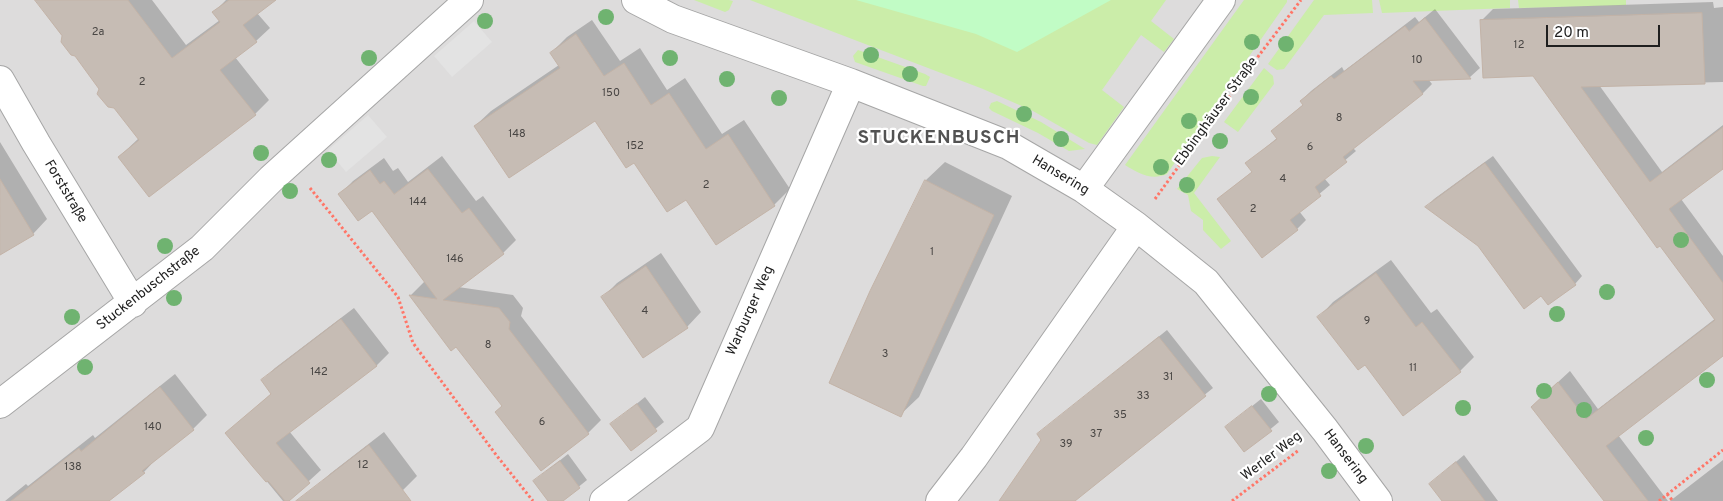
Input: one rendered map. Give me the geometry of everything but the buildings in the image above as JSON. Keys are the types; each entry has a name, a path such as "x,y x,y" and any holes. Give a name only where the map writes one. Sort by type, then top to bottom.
{"street":[{"name":"Stuckenbuschstraße","path":"0,404 202,248 288,162 469,0"},
{"name":"Hansering","path":"636,0 673,18 851,83 1008,145 1084,189 1136,226 1206,282 1325,430 1378,501"},
{"path":"1084,189 1221,0"},
{"name":"Forststraße","path":"0,80 132,302"},
{"name":"Warburger Weg","path":"604,501 700,428 851,83"},
{"path":"940,501 974,457 1136,226"}],"path":[{"name":"Ebbinghäuser Straße","path":"1136,226 1167,180 1301,0"},
{"path":"288,162 398,297 413,343 533,501"},
{"name":"Werler Weg","path":"1232,501 1325,430"},
{"path":"1659,501 1723,450"},
{"path":"1667,494 1673,501"}],"shaded area":[{"path":"0,0 1723,0 1723,501 0,501"},
{"path":"474,21 492,42 452,77 434,56"},
{"path":"368,115 387,137 346,172 328,150"}],"green space":[{"path":"694,0 733,1 729,10 725,12"},
{"path":"750,0 1166,0 1151,21 1174,39 1164,52 1141,35 1102,90 1124,107 1097,145 1089,143 1033,111 983,89"},
{"path":"856,0 1111,0 1017,52 976,34"},
{"path":"1244,0 1287,0 1287,2 1167,174 1156,177 1150,176 1125,165"},
{"path":"1314,0 1372,0 1373,13 1324,15 1284,69 1277,70 1268,64"},
{"path":"1379,0 1510,0 1510,8 1382,13"},
{"path":"1518,0 1626,0 1626,5 1519,8"},
{"path":"858,50 925,74 930,77 926,86 855,62 853,56"},
{"path":"1264,68 1273,76 1274,84 1238,132 1224,122"},
{"path":"997,101 1041,122 1085,149 1069,151 1038,133 992,111 989,108 991,103"},
{"path":"1220,157 1194,193 1231,241 1221,249 1203,230 1203,220 1191,211 1188,195 1177,189 1202,158"}],"district":[{"name":"STUCKENBUSCH","path":"939,139"}]}
